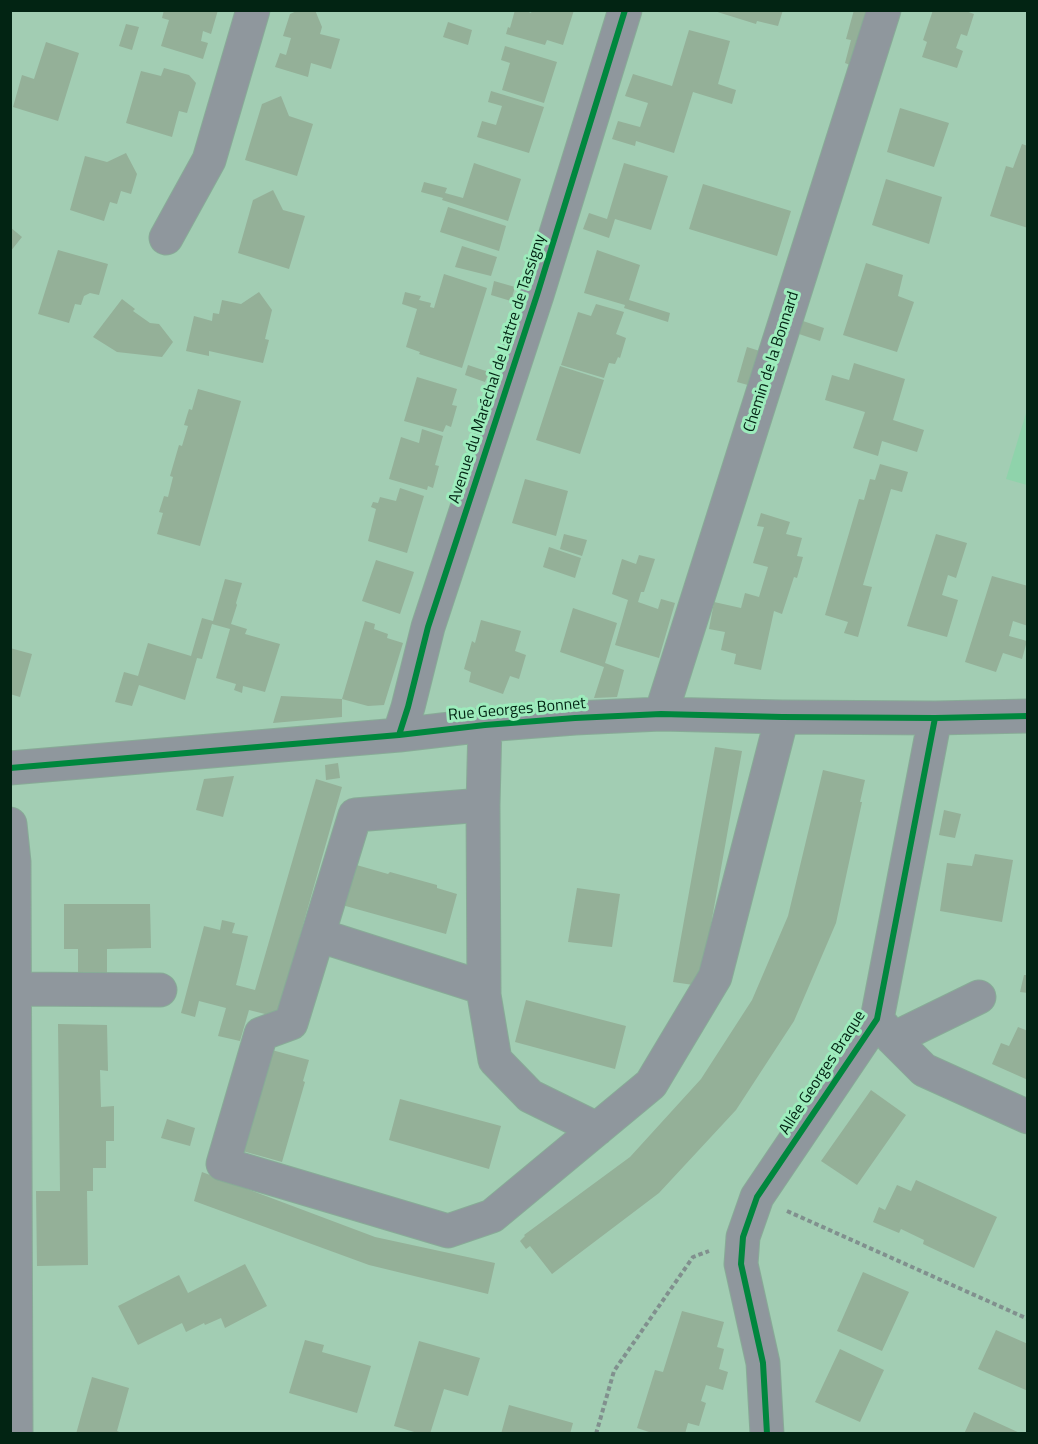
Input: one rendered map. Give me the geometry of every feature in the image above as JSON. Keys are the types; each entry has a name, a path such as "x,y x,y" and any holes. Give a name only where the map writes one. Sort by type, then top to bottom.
{"street":[{"path":"166,238 209,160 252,10"},
{"name":"Avenue du Maréchal de Lattre de Tassigny","path":"399,735 428,627 537,295 625,10"},
{"name":"Chemin de la Bonnard","path":"661,714 884,10"},
{"name":"Rue Georges Bonnet","path":"10,768 575,718 661,714 935,718 1028,716"},
{"path":"483,805 355,815 291,1023 261,1034 223,1164 448,1231 492,1216 651,1084 715,977 782,717"},
{"name":"Allée Georges Braque","path":"767,1434 763,1363 741,1264 743,1237 757,1197 885,1029 935,718"},
{"path":"485,725 484,995 495,1060 530,1096 597,1129"},
{"path":"10,824 14,989 16,1434"},
{"path":"318,935 484,988"},
{"path":"14,989 160,990"},
{"path":"979,997 885,1029 924,1070 1028,1117"}],"path":[{"path":"757,1197 1028,1318"},
{"path":"596,1434 614,1371 693,1257 743,1237"}],"shaded area":[{"path":"1027,410 1027,485 1006,479"}],"building":[{"path":"164,10 218,10 211,34 203,31 201,41 208,43 203,59 161,46 169,20 162,18"},
{"path":"299,10 315,10 322,27 320,34 340,39 331,69 311,63 308,77 275,67 280,53 286,55 291,38 283,36 290,14"},
{"path":"515,10 531,13 532,10 574,10 563,45 547,40 545,45 506,34"},
{"path":"711,10 783,10 778,26 757,21 756,24"},
{"path":"854,10 873,10 855,67 845,63 851,40 846,39"},
{"path":"933,10 963,10 974,14 967,36 961,34 956,48 963,51 957,68 922,57 927,42 923,40"},
{"path":"448,22 472,30 468,45 443,37"},
{"path":"126,24 139,27 132,50 119,46"},
{"path":"689,30 730,41 718,84 736,90 732,104 693,92 674,153 636,141 635,146 612,139 618,121 640,127 648,103 625,96 633,74 672,86"},
{"path":"46,42 79,53 58,121 13,107 22,75 34,79"},
{"path":"505,46 557,62 544,103 502,90 510,63 501,60"},
{"path":"164,68 189,75 196,83 187,113 179,111 172,137 126,123 141,71 161,76"},
{"path":"491,91 544,107 529,153 477,137 482,121 496,125 502,106 488,102"},
{"path":"281,96 289,116 313,124 297,176 245,160 262,104"},
{"path":"900,108 949,123 934,167 887,152"},
{"path":"1022,144 1028,146 1028,228 990,216 1006,166 1013,168"},
{"path":"126,153 137,174 131,194 121,191 117,204 110,202 104,221 70,210 85,156 107,162"},
{"path":"474,163 521,179 508,221 421,192 424,182 447,188 445,193 463,198"},
{"path":"624,163 668,176 651,230 615,219 609,238 583,229 589,213 607,219"},
{"path":"886,179 942,197 929,244 872,225"},
{"path":"703,184 791,211 777,256 689,229"},
{"path":"273,190 283,210 305,216 289,269 238,253 253,200"},
{"path":"448,207 506,226 499,251 440,232"},
{"path":"10,227 22,237 10,252"},
{"path":"462,246 497,257 491,276 455,267"},
{"path":"58,250 108,264 99,295 90,293 84,296 81,305 75,304 69,323 38,314"},
{"path":"597,250 640,265 629,300 670,313 668,322 624,308 625,305 584,293"},
{"path":"866,263 903,275 898,296 914,302 897,352 843,335"},
{"path":"444,274 487,288 462,368 419,354 420,352 406,347 417,309 402,304 405,292 421,296 419,300 431,303 430,307 434,308"},
{"path":"494,281 515,287 511,301 491,295"},
{"path":"259,292 272,310 265,339 269,340 263,363 209,351 209,356 186,351 194,316 212,321 213,313 219,314 222,300 241,304"},
{"path":"122,299 135,309 133,311 150,323 159,324 173,342 162,357 117,352 93,337"},
{"path":"596,304 624,312 616,334 626,338 620,358 618,357 615,364 609,363 604,378 561,365 578,312 591,316"},
{"path":"797,319 824,328 820,341 793,332"},
{"path":"747,347 766,353 755,387 737,382"},
{"path":"854,363 905,379 893,420 924,430 917,452 882,441 878,456 853,448 865,412 825,400 832,375 849,380"},
{"path":"468,365 489,372 485,382 465,375"},
{"path":"560,366 604,380 580,454 536,440"},
{"path":"417,377 457,389 452,405 457,406 451,427 446,425 443,432 404,421"},
{"path":"198,389 241,401 200,546 157,534 163,513 159,512 164,496 168,497 173,477 170,476 179,445 182,446 188,426 184,425 189,409 192,410"},
{"path":"422,429 443,436 435,465 439,466 433,488 428,486 427,490 389,479 401,437 419,443"},
{"path":"880,464 908,472 902,492 891,489 863,585 872,587 858,637 844,633 848,622 825,615 859,499 864,500 870,479 875,480"},
{"path":"525,479 568,491 556,536 512,523"},
{"path":"400,488 424,496 407,553 368,541 376,509 371,507 373,502 378,503 380,497 396,501"},
{"path":"761,513 790,522 786,534 802,538 797,556 803,557 782,614 774,611 761,670 734,664 736,654 721,650 725,632 709,629 714,602 741,608 745,593 759,597 768,567 753,563 764,527 757,526"},
{"path":"564,534 587,540 582,556 560,549"},
{"path":"936,534 967,543 956,578 948,575 942,595 958,600 947,637 907,626"},
{"path":"549,547 581,558 575,578 543,567"},
{"path":"639,555 655,559 644,592 641,592 638,602 658,609 661,599 675,603 659,658 615,645 628,600 612,594 622,559 636,564"},
{"path":"376,560 414,572 400,614 362,601"},
{"path":"992,576 1028,586 1028,626 1013,621 1009,636 1027,641 1022,659 1003,653 996,672 965,662"},
{"path":"225,579 242,583 231,624 247,629 245,634 280,644 265,692 243,686 242,693 234,690 236,684 216,678 230,629 212,624 202,659 197,658 185,700 139,685 132,706 115,702 124,672 138,676 148,643 191,656 202,618 213,621"},
{"path":"573,608 617,623 605,663 624,670 617,697 594,698 604,667 560,652"},
{"path":"481,620 521,631 515,651 526,655 519,679 510,676 503,694 469,682 471,672 464,669 472,641 475,643"},
{"path":"365,621 375,624 374,629 388,634 387,638 403,643 384,705 368,706 342,699"},
{"path":"10,648 32,654 20,697 10,694"},
{"path":"281,696 342,699 342,717 273,723"},
{"path":"715,747 742,751 700,986 673,982"},
{"path":"338,763 340,778 326,780 325,765"},
{"path":"823,770 865,780 836,923 794,1021 736,1110 659,1193 552,1274 530,1246 526,1249 520,1241 524,1235 630,1157 701,1079 752,1000 788,916"},
{"path":"234,776 223,817 196,810 204,779"},
{"path":"316,779 342,787 277,1017 249,1010 240,1041 218,1036 226,1008 199,1001 195,1017 181,1013 204,926 220,930 222,920 235,923 232,933 248,936 236,985 255,990"},
{"path":"944,810 961,814 955,838 939,835"},
{"path":"975,854 1013,860 1002,922 940,911 947,863 972,866"},
{"path":"353,864 437,885 437,888 457,894 446,934 342,905"},
{"path":"577,888 620,894 612,947 568,942"},
{"path":"64,904 150,904 151,948 107,949 107,978 78,978 78,949 64,949"},
{"path":"1024,975 1028,975 1028,993 1020,992"},
{"path":"526,1000 626,1026 615,1069 515,1042"},
{"path":"58,1024 107,1025 108,1071 100,1070 101,1107 114,1106 114,1141 106,1141 106,1168 93,1168 93,1191 87,1191 88,1265 37,1266 36,1191 60,1191"},
{"path":"1018,1027 1028,1031 1028,1080 992,1064 1001,1043 1009,1046"},
{"path":"268,1049 309,1060 282,1162 239,1150"},
{"path":"871,1090 906,1115 857,1185 821,1161"},
{"path":"400,1099 501,1126 489,1169 389,1140"},
{"path":"167,1119 195,1128 190,1146 161,1138"},
{"path":"202,1172 375,1237 495,1263 488,1294 369,1265 194,1201"},
{"path":"916,1180 997,1217 974,1268 923,1244 924,1240 901,1229 899,1233 873,1222 879,1207 885,1210 897,1185 911,1191"},
{"path":"245,1264 267,1306 225,1328 221,1318 186,1332 182,1323 138,1345 118,1306 179,1275 188,1293"},
{"path":"863,1272 909,1292 882,1351 837,1331"},
{"path":"682,1311 724,1322 717,1347 724,1349 719,1369 728,1372 723,1390 706,1385 701,1401 706,1403 699,1426 688,1423 685,1434 655,1434 637,1428 655,1370 663,1372"},
{"path":"996,1330 1028,1344 1028,1391 978,1369"},
{"path":"305,1340 324,1345 322,1352 371,1366 357,1413 289,1393"},
{"path":"419,1341 480,1358 468,1396 444,1389 430,1434 421,1434 394,1426"},
{"path":"840,1349 884,1370 860,1422 815,1402"},
{"path":"92,1377 129,1388 117,1431 124,1434 76,1434"},
{"path":"509,1405 573,1423 570,1434 501,1434"},
{"path":"974,1412 1022,1434 964,1434"}],"cycle path":[{"path":"399,735 428,627 537,295 625,10"},
{"path":"10,768 575,718 661,714 935,718 1028,716"},
{"path":"767,1434 763,1363 741,1264 743,1237 757,1197 877,1019 935,718"}]}
